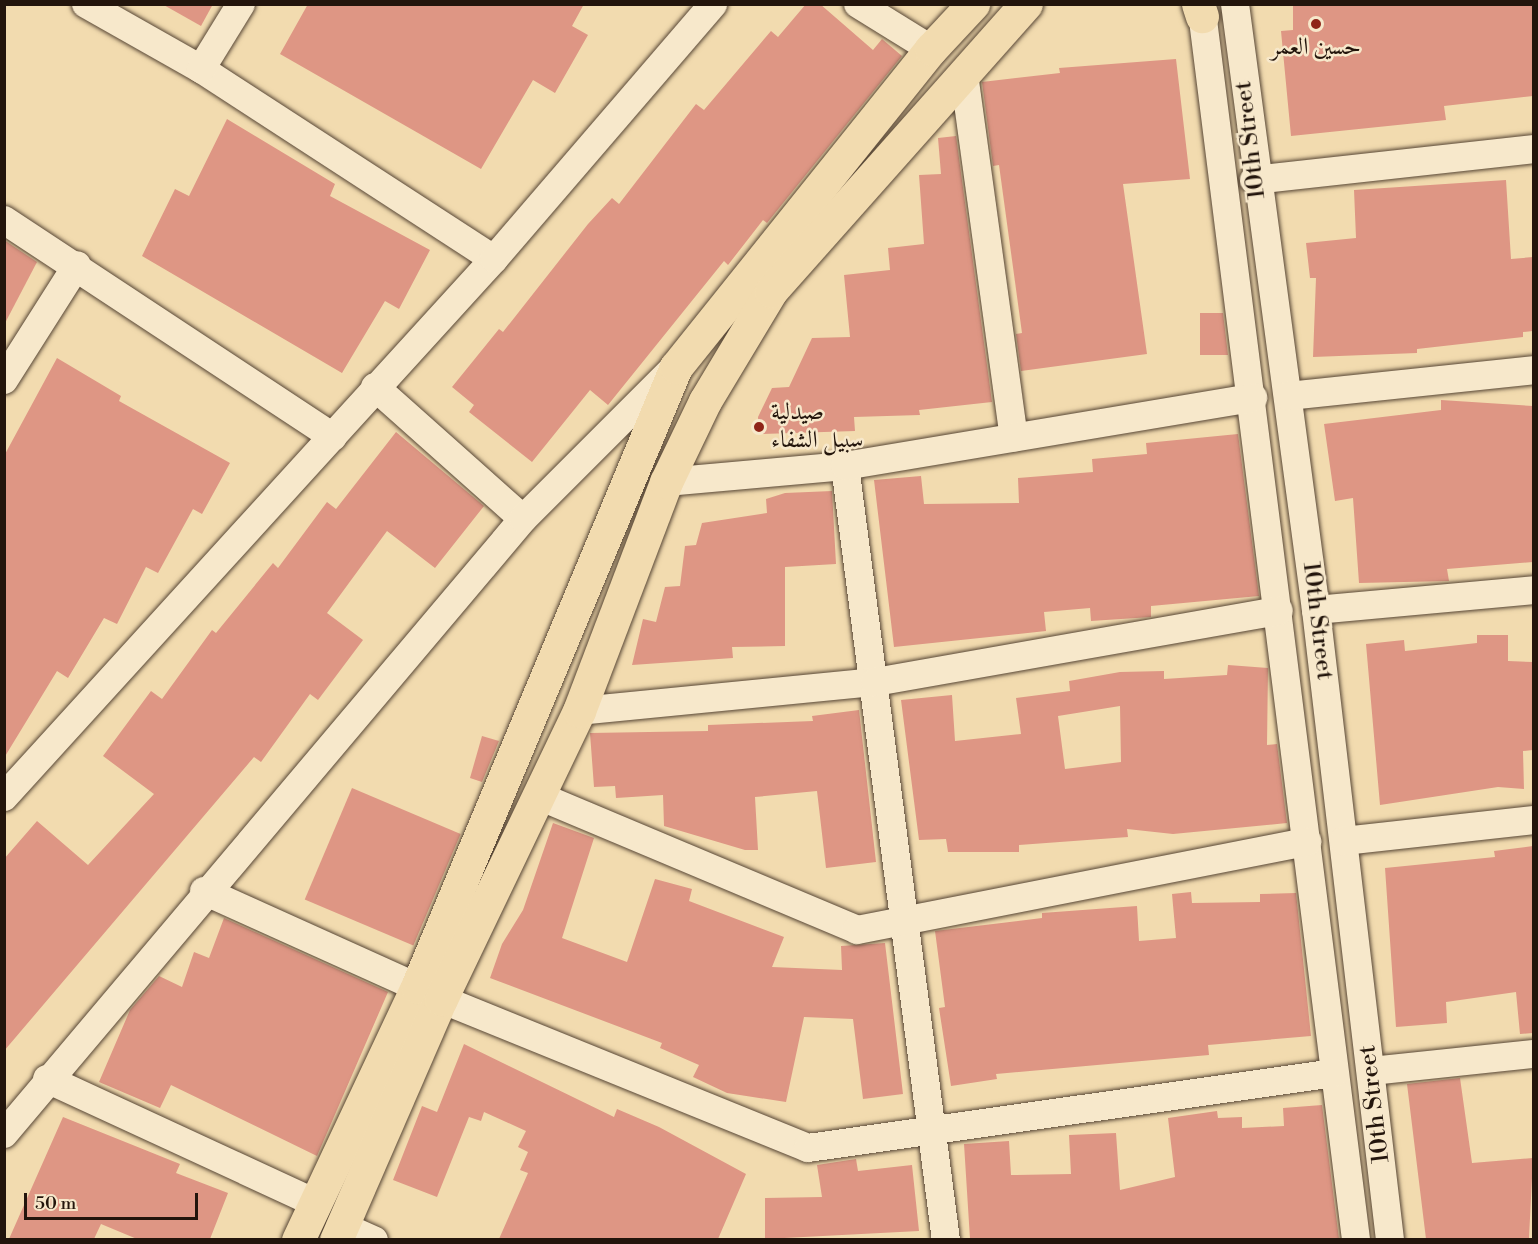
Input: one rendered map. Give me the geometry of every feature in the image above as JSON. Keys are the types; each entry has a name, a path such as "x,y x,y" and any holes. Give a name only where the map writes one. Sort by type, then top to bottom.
{"main road":[{"path":"339,1233 429,993 676,367 931,49 973,4"},
{"path":"298,1239 315,1203 429,993 539,796 579,711 666,482 705,401 771,291 1026,4"}],"street":[{"path":"86,4 201,69 494,259"},
{"path":"201,69 242,4"},
{"path":"6,792 494,259 713,4"},
{"path":"858,4 931,49"},
{"name":"10th Street","path":"1235,4 1254,180 1288,396 1316,610 1390,1239"},
{"name":"10th Street","path":"1200,8 1253,398 1356,1239"},
{"path":"964,74 1014,438"},
{"path":"1254,180 1533,149"},
{"path":"4,220 77,265 333,437"},
{"path":"4,380 77,265"},
{"path":"4,1134 204,891 523,519 676,367"},
{"path":"1288,396 1533,370"},
{"path":"375,387 523,519"},
{"path":"666,482 845,466 1253,398"},
{"path":"845,466 908,922 946,1239"},
{"path":"1316,610 1533,590"},
{"path":"579,711 875,682 1279,611"},
{"path":"539,796 857,930 908,922 1307,842"},
{"path":"1344,841 1533,820"},
{"path":"204,891 429,993 808,1148 935,1134 1335,1073"},
{"path":"1371,1071 1533,1054"},
{"path":"47,1079 315,1203"},
{"path":"339,1233 374,1239"}],"building":[{"path":"162,4 213,4 201,26"},
{"path":"308,4 584,4 572,26 588,35 555,93 533,80 481,169 280,54"},
{"path":"806,4 820,4 873,50 882,39 902,56 767,223 763,220 728,265 724,261 608,405 590,390 532,462 469,412 474,405 452,387 499,329 503,332 588,224 612,198 619,204 696,104 704,110 771,31 778,37"},
{"path":"1293,4 1533,4 1533,96 1444,106 1446,120 1291,136 1281,31 1293,30"},
{"path":"1176,59 1190,179 1123,184 1147,354 1021,371 1016,334 1022,333 999,165 993,166 982,82 1060,73 1059,68"},
{"path":"227,119 335,184 330,196 430,250 399,309 385,301 342,373 142,256 175,189 189,196"},
{"path":"956,136 992,402 919,410 920,415 854,417 855,431 759,434 758,417 772,388 789,387 812,338 850,337 844,275 890,270 888,248 924,244 919,175 941,174 938,138"},
{"path":"1506,180 1511,259 1533,257 1533,331 1523,332 1523,337 1417,349 1417,353 1313,357 1316,278 1310,278 1306,243 1356,238 1354,190"},
{"path":"4,240 37,262 4,325"},
{"path":"1200,313 1223,313 1228,355 1200,355"},
{"path":"57,358 121,396 119,401 230,463 202,514 193,509 158,573 146,567 117,624 104,618 68,678 57,671 4,758 4,456"},
{"path":"1441,400 1533,406 1533,562 1447,569 1449,581 1359,583 1353,498 1335,501 1324,424 1441,410"},
{"path":"396,432 484,506 435,568 387,531 327,613 363,640 318,700 310,694 261,762 254,757 4,1051 4,859 37,821 88,865 154,794 103,756 151,691 162,699 212,630 216,633 273,563 278,568 327,502 336,509"},
{"path":"1238,434 1259,596 1151,606 1151,617 1091,621 1090,608 1044,612 1046,631 894,647 874,480 921,476 924,504 1019,503 1018,478 1093,472 1092,459 1147,454 1146,443"},
{"path":"832,491 836,564 785,567 785,646 732,647 733,658 632,665 643,619 656,622 665,587 680,586 685,546 696,545 702,523 767,513 766,499 785,493"},
{"path":"1477,635 1508,635 1508,661 1533,662 1533,750 1523,751 1524,789 1498,787 1380,805 1366,644 1404,640 1405,651 1477,643"},
{"path":"1228,665 1268,668 1267,745 1277,744 1287,823 1173,834 1127,829 1128,837 1019,845 1019,852 948,852 946,839 919,840 901,700 952,695 955,741 1021,734 1016,698 1070,691 1069,681 1120,672 1164,671 1164,679 1227,675","holes":["1120,706 1121,762 1065,769 1058,716"]},
{"path":"859,710 876,862 826,868 817,791 755,797 758,850 745,850 664,826 663,795 616,798 615,786 594,787 590,733 708,731 708,725 813,721 812,716"},
{"path":"482,736 499,741 482,782 470,778"},
{"path":"352,788 461,834 413,945 305,899"},
{"path":"553,823 594,838 562,938 627,962 655,879 692,889 689,901 784,937 772,967 842,970 841,946 885,943 903,1094 863,1099 853,1019 804,1017 786,1102 727,1093 693,1077 699,1065 660,1048 662,1043 490,978 502,944 523,910"},
{"path":"1533,846 1533,1033 1520,1034 1516,992 1446,1002 1447,1023 1396,1027 1385,868 1495,857 1494,851"},
{"path":"1191,892 1192,903 1260,902 1260,894 1296,893 1311,1036 1208,1045 1209,1055 996,1074 997,1079 951,1086 939,1008 945,1007 935,931 1042,918 1042,913 1137,906 1139,941 1176,938 1172,894"},
{"path":"224,918 388,992 317,1156 171,1085 160,1108 99,1082 130,1010 159,976 182,987 194,952 209,958"},
{"path":"464,1044 614,1117 617,1109 659,1127 746,1174 718,1239 499,1239 528,1173 520,1170 528,1152 518,1147 526,1131 484,1112 481,1121 469,1117 437,1197 393,1180 422,1106 437,1112"},
{"path":"1460,1078 1472,1163 1533,1158 1529,1238 1426,1239 1407,1084"},
{"path":"1322,1105 1339,1239 970,1239 964,1144 1009,1141 1011,1175 1071,1174 1069,1135 1116,1133 1120,1190 1175,1177 1168,1118 1217,1111 1218,1118 1242,1117 1242,1128 1284,1126 1283,1108"},
{"path":"63,1117 180,1164 176,1173 228,1193 210,1239 137,1239 101,1224 94,1239 9,1239"},
{"path":"856,1159 858,1171 912,1165 919,1231 765,1239 765,1198 822,1197 817,1165"}],"place":[{"name":"حسين العمر","path":"1316,24"},
{"name":"صيدلية سبيل الشفاء","path":"759,427"}]}
